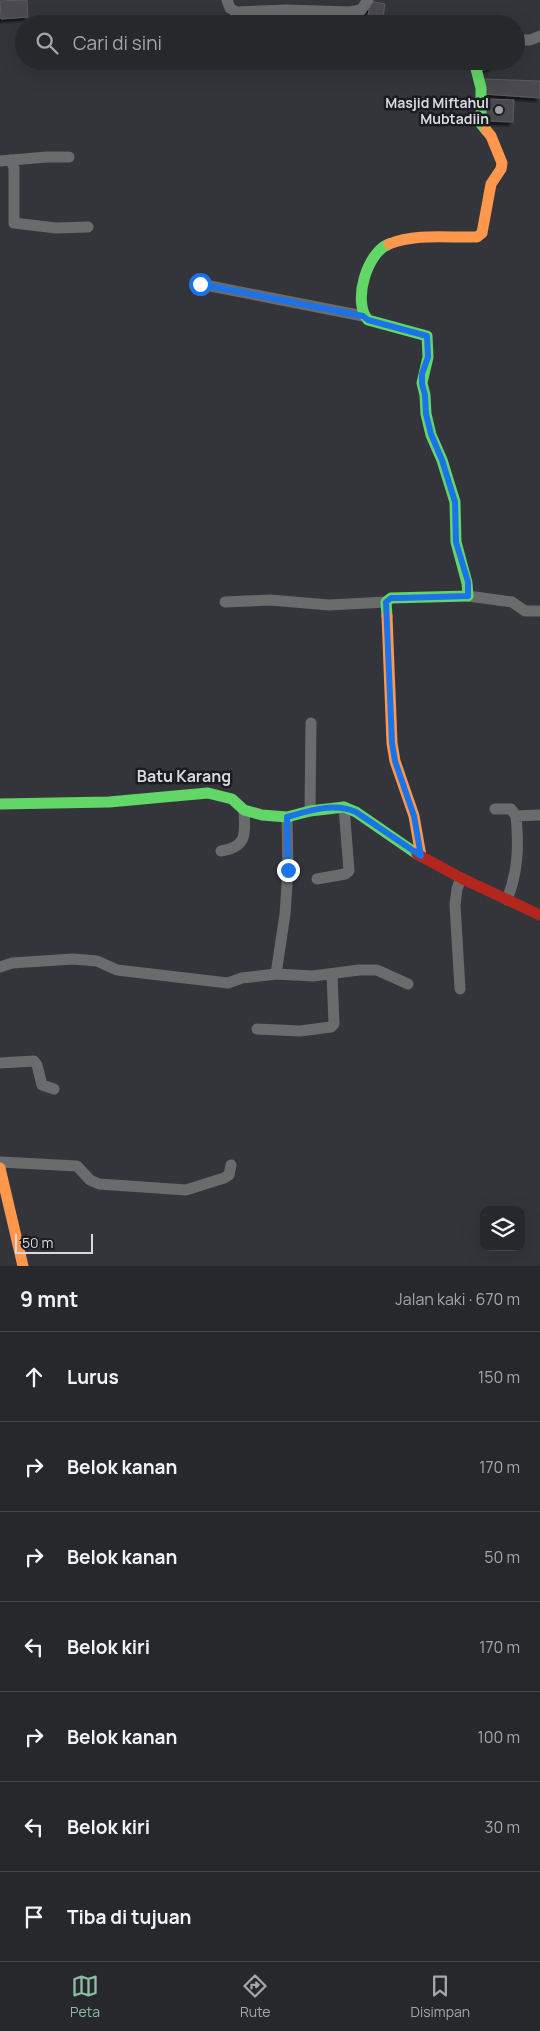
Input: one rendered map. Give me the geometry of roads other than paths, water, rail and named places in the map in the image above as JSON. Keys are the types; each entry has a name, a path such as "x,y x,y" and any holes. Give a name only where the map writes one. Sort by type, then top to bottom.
{"street":[{"path":"227,0 230,8 236,12 286,10 350,12 361,10 368,0"},
{"path":"525,40 540,36"},
{"path":"363,316 361,309 365,277 377,250 399,240 477,237 482,233 491,184 501,169 502,163 491,136 481,124 481,88 476,70"},
{"path":"5,161 69,157"},
{"path":"5,161 14,168 14,223 56,228 88,227"},
{"path":"200,284 363,316 368,320 427,336 428,357 422,374 426,414 431,434 442,460 455,502 456,542 468,582 468,596"},
{"path":"226,602 270,600 329,605 386,602 391,598 468,596 512,602 526,611 539,611"},
{"path":"386,602 392,743 395,761 414,816 421,856"},
{"path":"310,810 312,723"},
{"path":"0,804 108,802 208,793 232,799 244,810 262,815 287,817 310,810 344,807 356,812 421,856 461,878 540,915"},
{"path":"317,879 345,874 349,871 344,807"},
{"path":"495,809 511,809 516,816 518,855 514,883 507,900"},
{"path":"221,851 235,849 242,842 244,810"},
{"path":"516,816 540,815"},
{"path":"276,974 285,914 288,870 287,817"},
{"path":"460,989 454,905 461,878"},
{"path":"0,967 12,963 73,959 97,961 117,970 228,983 242,978 276,974 313,976 359,970 377,970 408,984"},
{"path":"257,1030 300,1031 331,1027 334,1024 332,974"},
{"path":"0,1063 34,1061 37,1065 42,1085 54,1089"},
{"path":"0,1162 77,1166 90,1180 99,1184 186,1190 224,1178 229,1175 232,1165"},
{"path":"0,1168 23,1266"}],"place":[{"name":"Masjid Miftahul Mubtadiin","path":"499,110"}],"district":[{"name":"Batu Karang","path":"184,776"}]}
